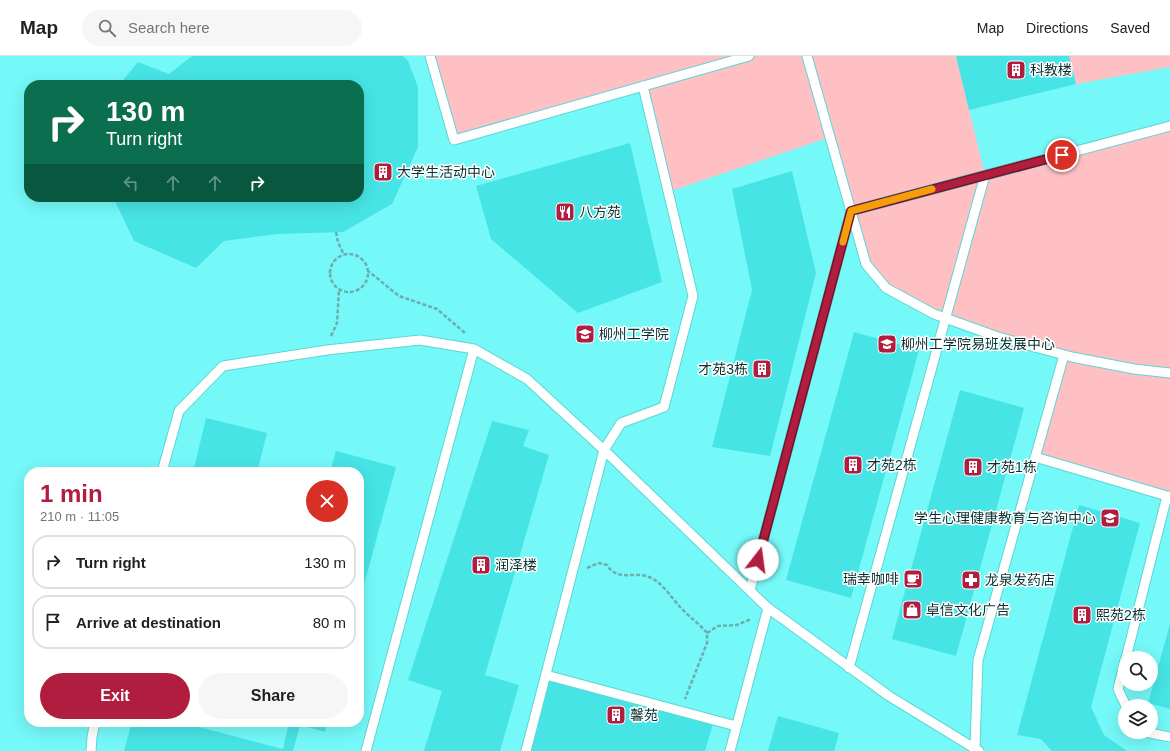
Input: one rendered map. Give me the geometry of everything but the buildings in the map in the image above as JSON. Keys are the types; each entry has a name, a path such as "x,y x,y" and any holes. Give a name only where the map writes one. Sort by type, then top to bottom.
{"lane":[{"path":"430,56 454,140 749,56"},
{"path":"807,56 866,264 886,288 934,314 998,337 1064,355 1134,369 1170,373"},
{"path":"526,751 604,450 620,423 664,407 693,296 643,86"},
{"path":"851,211 1170,126"},
{"path":"850,668 985,175"},
{"path":"750,590 851,211"},
{"path":"163,467 179,411 224,366 327,350 420,340 474,349 526,379 604,450 768,608 889,696 977,749"},
{"path":"366,751 474,349"},
{"path":"977,749 978,660 1064,355"},
{"path":"1035,456 1169,496 1127,651"},
{"path":"730,751 768,608"},
{"path":"546,675 736,726"},
{"path":"91,751 94,727"},
{"path":"1158,735 1170,737"}],"path":[{"path":"336,232 338,242 344,255"},
{"path":"368,270 367,279 364,285 360,289 348,292 339,289 330,277 330,271 336,259 344,255 353,254 364,261 368,270 399,296 437,309 469,337 474,349"},
{"path":"327,350 331,335 337,323 339,289"},
{"path":"573,568 590,568 599,563 606,565 610,570 620,576 635,574 650,577 700,624 707,633 707,644 681,711"},
{"path":"707,633 718,626 737,626 768,608"}],"shaded area":[{"name":"柳州工学院","path":"0,56 1170,56 1170,751 0,751"},
{"path":"430,56 956,56 985,175 1170,126 1170,496 1035,457 1064,355 998,337 886,288 866,264 830,137 668,192 643,86 454,140"},
{"path":"1069,56 1170,56 1170,67 1076,84"}],"slow traffic":[{"path":"843,242 851,211 932,189"}],"place":[{"name":"科教楼","path":"1016,70"},
{"name":"大学生活动中心","path":"383,172"},
{"name":"八方苑","path":"565,212"},
{"name":"柳州工学院","path":"585,334"},
{"name":"柳州工学院易班发展中心","path":"887,344"},
{"name":"才苑3栋","path":"762,369"},
{"name":"才苑2栋","path":"853,465"},
{"name":"才苑1栋","path":"973,467"},
{"name":"学生心理健康教育与咨询中心","path":"1110,518"},
{"name":"润泽楼","path":"481,565"},
{"name":"瑞幸咖啡","path":"913,579"},
{"name":"龙泉发药店","path":"971,580"},
{"name":"卓信文化广告","path":"912,610"},
{"name":"熙苑2栋","path":"1082,615"},
{"name":"馨苑","path":"616,715"}],"route":[{"path":"758,560 851,211 1062,155"}]}
